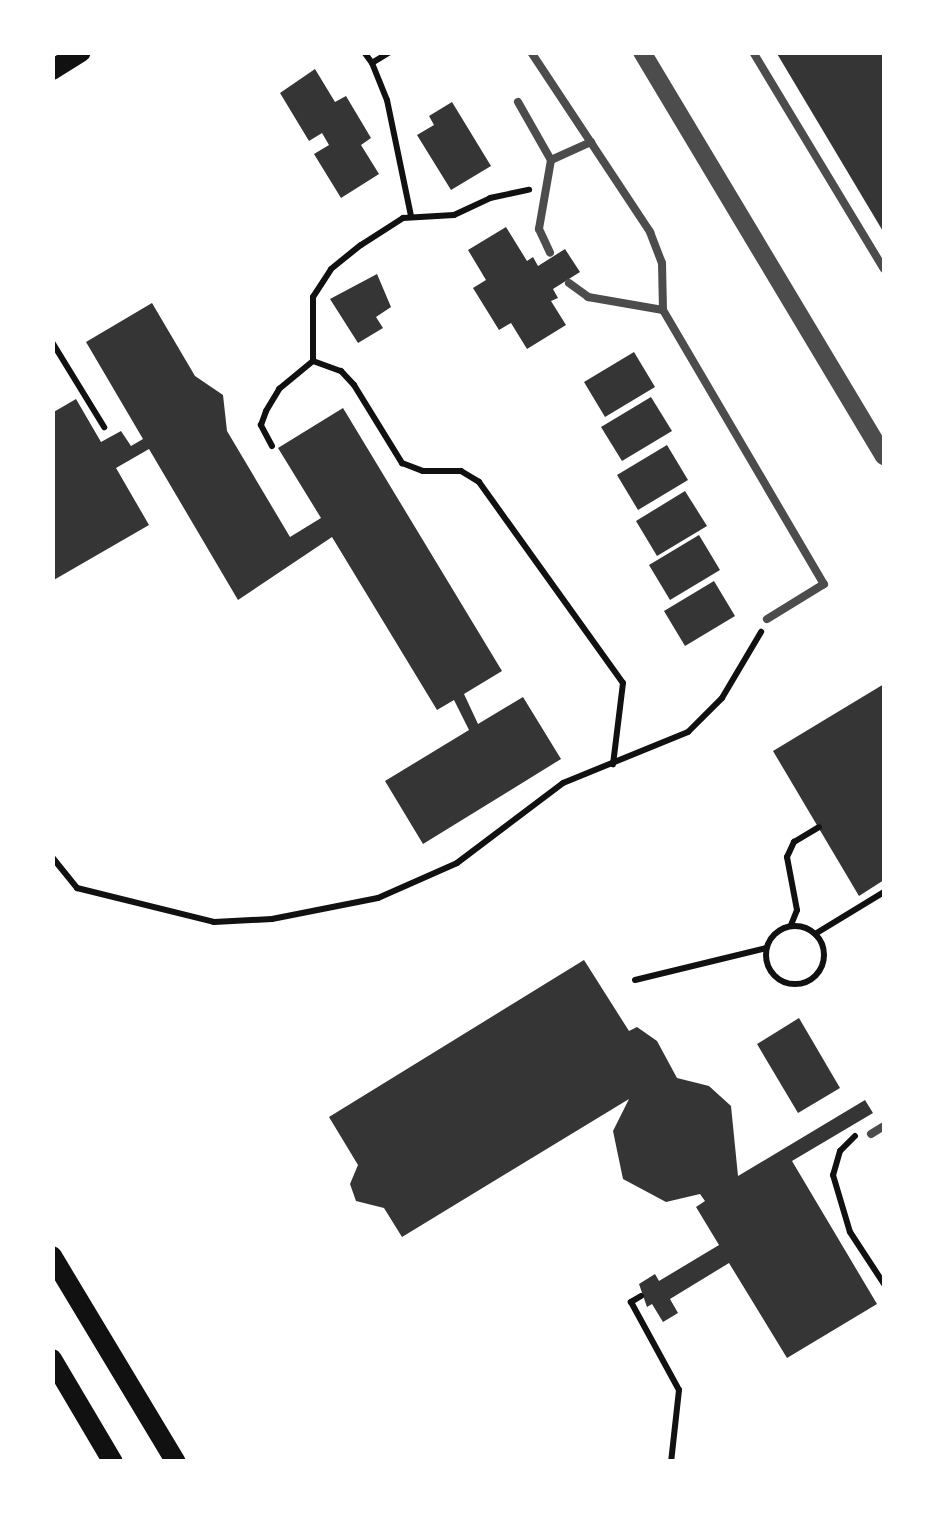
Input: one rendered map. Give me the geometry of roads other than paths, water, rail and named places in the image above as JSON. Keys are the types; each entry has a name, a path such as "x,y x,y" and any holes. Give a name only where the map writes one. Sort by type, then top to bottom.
{"main road":[{"path":"52,70 81,52"},
{"path":"52,1256 176,1462"},
{"path":"52,1359 113,1462"}],"street":[{"path":"642,52 884,456"}],"lane":[{"path":"531,52 650,232 662,264 663,310 824,584 767,619"},
{"path":"753,52 884,269"},
{"path":"518,102 551,160 540,229 550,253"},
{"path":"551,160 591,142"},
{"path":"569,283 588,297 663,310"},
{"path":"871,1134 884,1126"}]}
